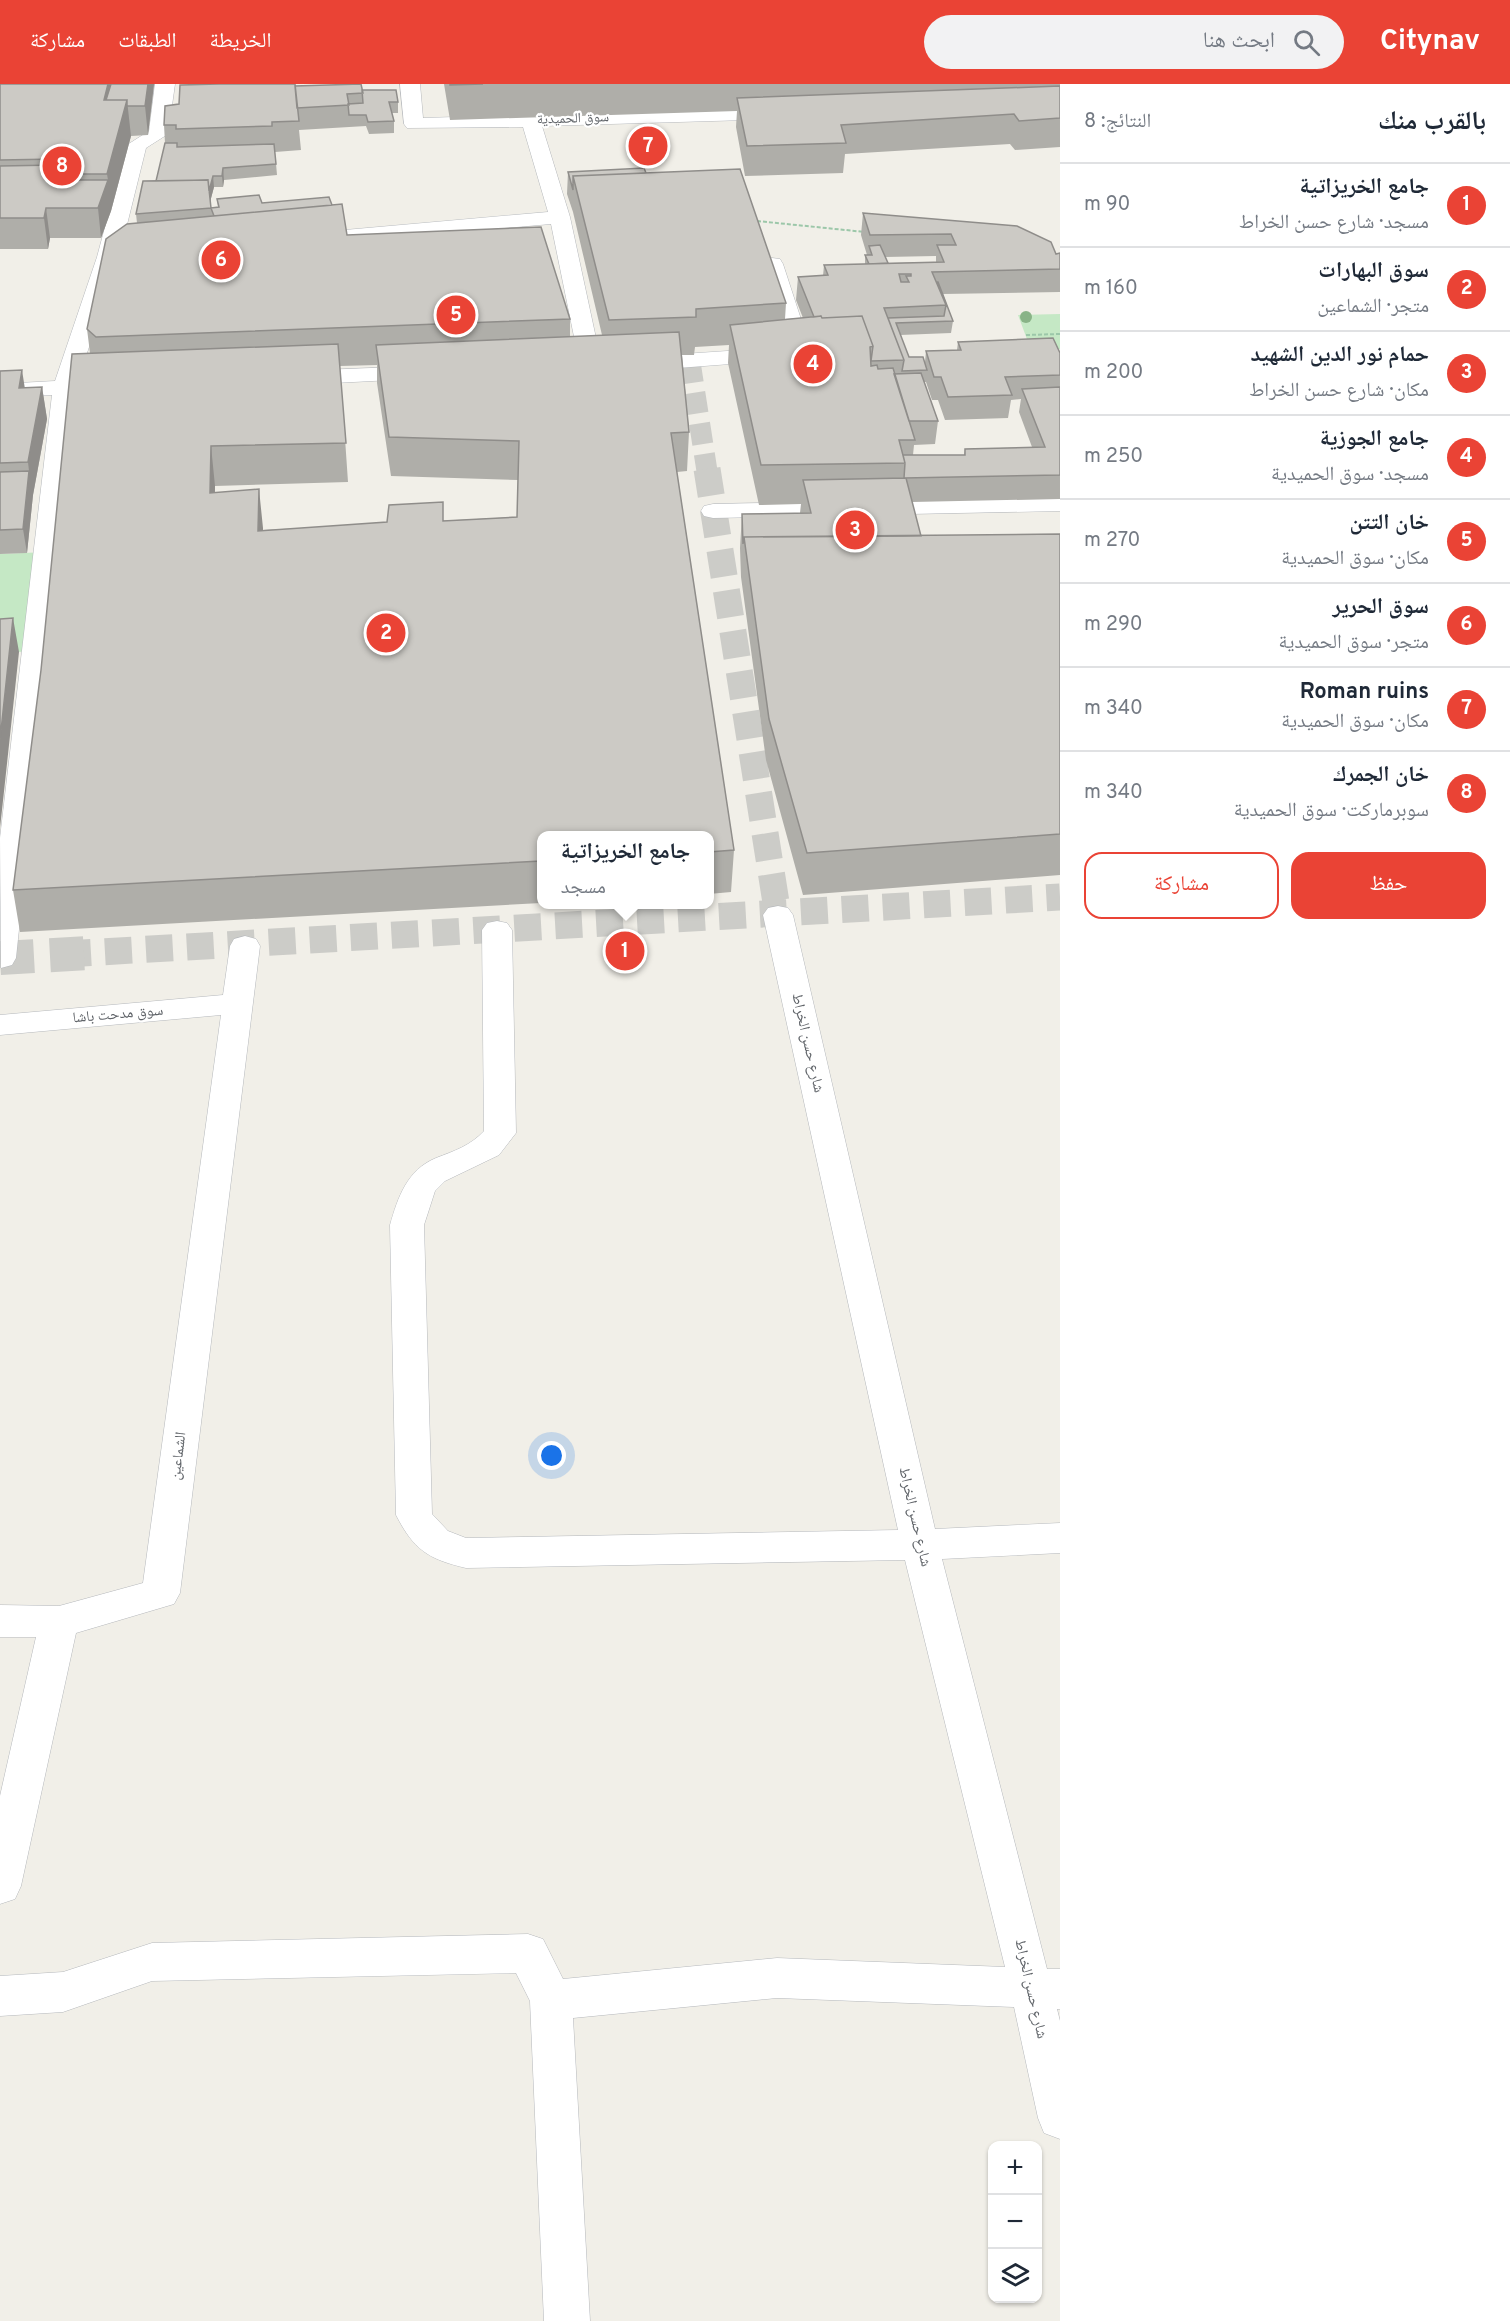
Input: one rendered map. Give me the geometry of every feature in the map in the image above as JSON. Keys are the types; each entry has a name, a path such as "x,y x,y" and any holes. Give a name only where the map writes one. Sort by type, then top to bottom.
{"street":[{"path":"1,958 64,387 108,257 136,145 158,134 165,84"},
{"name":"سوق الحميدية","path":"410,84 414,123 801,112"},
{"path":"531,119 560,217 591,366"},
{"path":"286,241 560,217"},
{"path":"567,367 690,362 801,353 757,221"},
{"path":"108,257 132,255"},
{"path":"280,378 447,372"},
{"path":"0,391 136,384"},
{"path":"713,511 1058,508"},
{"path":"18,553 46,552"},
{"name":"شارع حسن الخراط","path":"778,915 920,1545 1045,1989 1060,2118"},
{"path":"497,930 500,1133 493,1144 482,1152 432,1172 415,1195 407,1225 414,1515 421,1530 435,1543 466,1553 920,1545 1060,1538"},
{"name":"الشماعين","path":"59,1622 161,1593 245,946"},
{"name":"سوق مدحت باشا","path":"0,1025 237,1004"},
{"path":"0,1621 59,1622 0,1886"},
{"path":"0,1996 63,1992 152,1962 528,1953 551,2000 567,2321"},
{"path":"551,2000 777,1978 1045,1989"}],"path":[{"path":"757,221 867,233"},
{"path":"1026,335 1060,334"}],"green space":[{"path":"1060,314 1060,349 1031,350 1018,315"},
{"path":"46,552 35,651 0,653 0,554"}],"building":[{"path":"0,84 108,84 104,100 127,100 107,174 54,174 57,159 0,160"},
{"path":"111,84 148,84 145,106 127,106 127,100 106,100"},
{"path":"295,84 299,121 272,122 272,126 176,129 176,125 164,125 165,106 179,104 180,85"},
{"path":"361,84 363,93 347,94 349,105 297,108 295,86"},
{"path":"1060,86 1060,118 1019,121 1014,114 841,125 846,143 747,146 737,98"},
{"path":"362,90 396,90 398,102 389,102 394,121 368,122 366,115 349,115 348,104 363,103"},
{"path":"165,143 177,143 177,147 274,144 276,164 223,168 222,176 213,176 209,191 208,180 156,181"},
{"path":"56,165 55,180 108,180 98,208 46,208 44,218 0,218 0,166"},
{"path":"644,168 646,173 573,176 573,190 568,172"},
{"path":"740,169 786,303 696,309 696,317 609,320 573,176"},
{"path":"208,180 211,208 136,214 143,181"},
{"path":"259,195 262,203 329,197 332,205 214,216 211,208 219,207 217,199"},
{"path":"342,204 347,235 541,227 570,319 96,337 87,329 106,239 127,224"},
{"path":"863,213 1017,226 1051,242 1056,254 1060,253 1060,269 932,272 946,305 884,308 904,360 871,361 873,346 862,316 814,317 798,277 828,275 824,265 944,262 937,245 956,245 951,234 870,235","holes":["899,274 911,274 911,276 906,276 909,282 901,282"]},
{"path":"880,245 888,263 869,264 865,255 872,255 869,246"},
{"path":"937,282 953,321 896,323 909,357 923,357 927,370 902,371 904,360 888,318 944,316 946,305"},
{"path":"821,316 822,318 862,316 873,346 870,347 871,366 877,365 878,369 893,368 915,440 899,440 905,463 761,465 730,325"},
{"path":"679,332 689,432 671,433 734,850 714,852 714,831 537,831 537,861 13,890 41,670 72,354 338,344 346,443 211,446 210,493 259,489 258,531 387,522 389,505 443,502 443,521 517,517 519,441 389,437 376,345"},
{"path":"1053,338 1060,353 1060,375 1005,377 1012,395 948,397 941,377 934,377 926,351 961,350 958,342"},
{"path":"22,370 19,388 42,387 28,462 0,463 0,371"},
{"path":"921,373 938,421 909,421 894,374"},
{"path":"1060,387 1060,475 904,478 903,455 965,455 965,449 1045,447 1022,389"},
{"path":"29,471 23,529 0,530 0,472"},
{"path":"906,478 921,536 744,537 743,544 742,514 811,513 803,480"},
{"path":"1060,534 1060,834 807,853 769,719 744,537"},
{"path":"13,618 0,740 0,619"}],"tunnel":[{"path":"690,362 707,471"},
{"path":"707,469 778,913"},
{"path":"778,913 1060,897"},
{"path":"64,954 778,913"},
{"path":"0,958 90,953"}],"place":[{"name":"Roman ruins","path":"648,146"},
{"name":"خان الجمرك","path":"62,166"},
{"name":"سوق الحرير","path":"221,260"},
{"name":"خان التتن","path":"456,315"},
{"name":"جامع الجوزية","path":"813,364"},
{"name":"حمام نور الدين الشهيد","path":"855,530"},
{"name":"سوق البهارات","path":"386,633"},
{"name":"جامع الخريزاتية","path":"625,951"}]}
